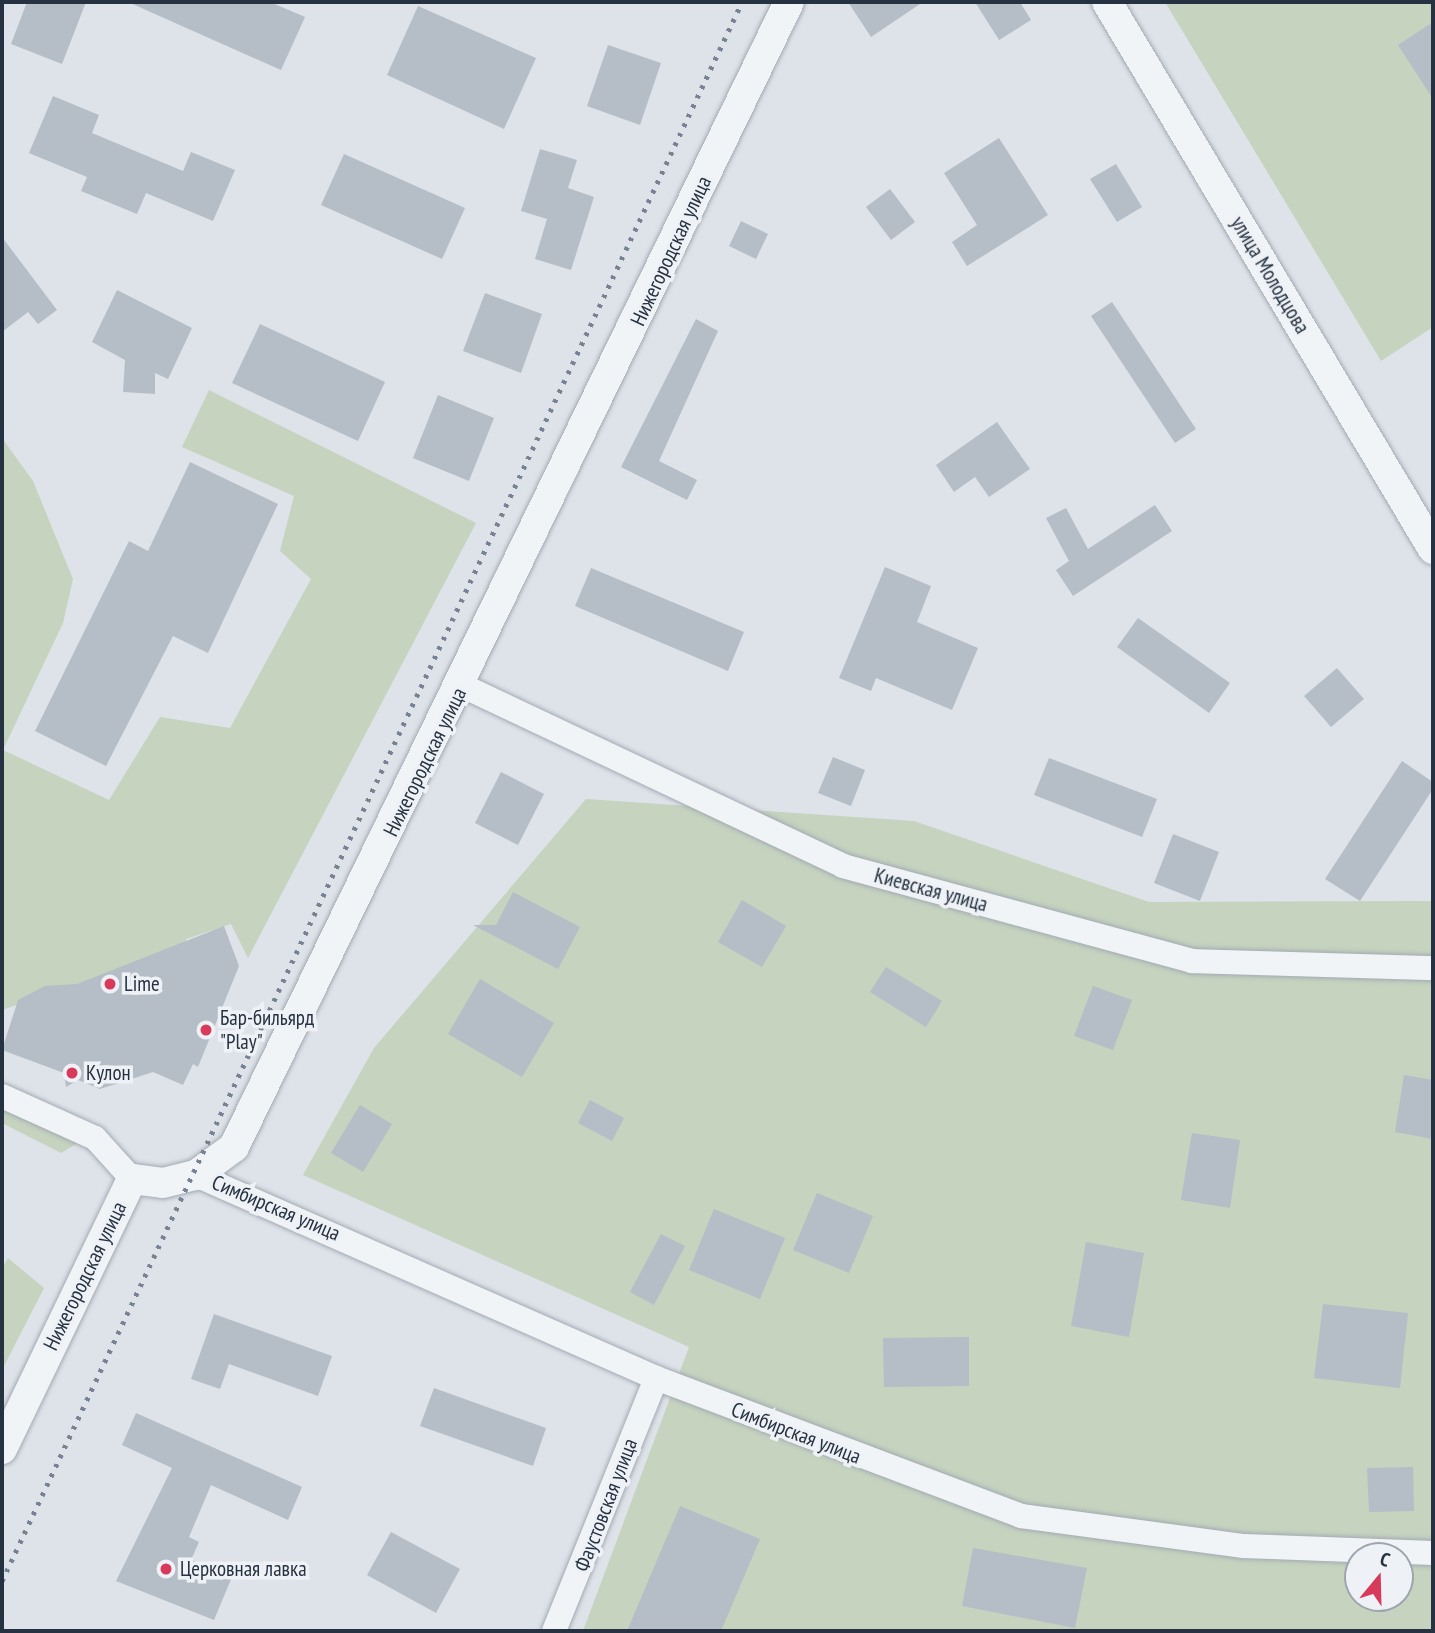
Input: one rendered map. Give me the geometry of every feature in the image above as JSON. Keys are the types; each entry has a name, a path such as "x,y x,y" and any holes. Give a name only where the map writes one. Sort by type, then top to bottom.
{"street":[{"name":"Нижегородская улица","path":"2,1449 132,1180 163,1183 196,1175 234,1147 463,686 789,2"},
{"name":"улица Молодцова","path":"1107,2 1433,548"},
{"name":"Киевская улица","path":"463,686 843,866 1192,961 1433,968"},
{"path":"2,1096 95,1138 132,1180"},
{"name":"Симбирская улица","path":"196,1175 656,1378 1021,1516 1244,1546 1433,1553"},
{"name":"Фаустовская улица","path":"554,1631 656,1378"}],"green space":[{"path":"1165,2 1433,2 1433,327 1381,361"},
{"path":"209,390 476,523 248,958 231,924 186,939 187,947 2,1010 2,438 33,481 73,579 63,623 3,750 109,800 160,717 230,728 311,579 280,551 294,496 182,447"},
{"path":"586,799 914,821 1149,902 1433,901 1433,1631 583,1631 689,1347 303,1175 374,1048"},
{"path":"2,1107 81,1141 61,1153 2,1123"},
{"path":"8,1258 44,1288 2,1370 2,1268"}],"building":[{"path":"27,2 86,2 62,64 11,44"},
{"path":"128,2 270,2 305,17 281,70"},
{"path":"848,2 923,2 871,37"},
{"path":"975,2 1020,2 1031,20 999,40"},
{"path":"418,6 536,58 504,129 387,75"},
{"path":"1433,22 1433,99 1398,45"},
{"path":"608,45 661,63 640,125 587,106"},
{"path":"53,96 99,115 92,133 183,171 191,152 235,170 213,221 146,193 137,214 81,191 87,177 29,153"},
{"path":"999,138 1048,215 967,266 952,242 977,225 944,173"},
{"path":"540,149 577,160 568,188 594,197 571,270 535,259 547,219 521,211"},
{"path":"344,154 465,208 442,259 321,205"},
{"path":"1116,164 1142,207 1117,222 1090,179"},
{"path":"890,189 915,222 891,240 866,207"},
{"path":"741,221 768,234 756,259 729,246"},
{"path":"2,237 57,310 38,324 28,312 2,332"},
{"path":"117,290 192,328 168,379 155,373 155,394 123,392 125,360 92,342"},
{"path":"485,293 542,314 521,373 463,351"},
{"path":"1112,302 1196,429 1175,443 1091,316"},
{"path":"696,319 718,331 659,461 697,480 687,500 621,467"},
{"path":"260,324 385,382 358,441 232,383"},
{"path":"438,395 494,418 469,481 413,458"},
{"path":"997,422 1030,469 989,497 975,477 954,492 936,465"},
{"path":"190,462 278,504 208,653 173,636 106,766 35,731 129,541 148,551"},
{"path":"1155,505 1172,531 1073,596 1056,570 1069,561 1046,518 1066,508 1088,549"},
{"path":"885,567 931,586 917,622 978,648 952,710 876,678 871,691 839,678"},
{"path":"591,568 744,632 728,671 575,606"},
{"path":"1138,618 1230,683 1209,713 1117,647"},
{"path":"1337,668 1364,699 1331,727 1304,696"},
{"path":"833,757 865,770 851,806 818,793"},
{"path":"1049,758 1157,799 1142,837 1034,795"},
{"path":"1402,761 1433,782 1433,789 1360,901 1325,879"},
{"path":"501,772 544,794 518,845 475,823"},
{"path":"1173,834 1219,852 1200,901 1154,883"},
{"path":"513,892 580,927 558,969 473,925 496,925"},
{"path":"742,900 786,926 762,967 718,942"},
{"path":"224,926 239,966 198,1067 193,1064 183,1085 153,1072 100,1089 78,1080 66,1087 64,1073 2,1050 18,1000 45,986 77,984"},
{"path":"886,967 942,1001 926,1027 870,992"},
{"path":"480,979 554,1023 522,1077 448,1034"},
{"path":"1093,986 1132,1000 1113,1050 1074,1036"},
{"path":"1404,1075 1433,1080 1433,1139 1395,1132"},
{"path":"590,1100 624,1118 612,1141 578,1123"},
{"path":"360,1105 392,1124 363,1172 331,1153"},
{"path":"1192,1133 1240,1140 1230,1208 1181,1200"},
{"path":"817,1193 873,1216 849,1273 793,1250"},
{"path":"714,1209 785,1238 760,1299 689,1270"},
{"path":"661,1234 685,1246 654,1305 630,1292"},
{"path":"1086,1242 1144,1253 1129,1337 1071,1326"},
{"path":"1323,1304 1408,1313 1400,1388 1314,1378"},
{"path":"214,1314 332,1356 318,1396 229,1364 220,1389 191,1379"},
{"path":"969,1337 969,1386 884,1387 883,1338"},
{"path":"434,1388 546,1428 533,1466 420,1426"},
{"path":"136,1413 302,1487 288,1520 211,1485 189,1537 199,1542 191,1560 232,1577 214,1620 116,1581 172,1468 122,1445"},
{"path":"1413,1467 1414,1511 1369,1512 1367,1468"},
{"path":"680,1506 760,1539 721,1631 627,1631"},
{"path":"391,1532 460,1569 436,1613 367,1575"},
{"path":"973,1548 1087,1568 1075,1628 962,1606"}],"railway":[{"path":"2,1581 742,2"}],"place":[{"name":"Lime","path":"110,984"},
{"name":"Бар-бильярд \"Play\"","path":"206,1030"},
{"name":"Кулон","path":"72,1073"},
{"name":"Церковная лавка","path":"166,1569"}]}
